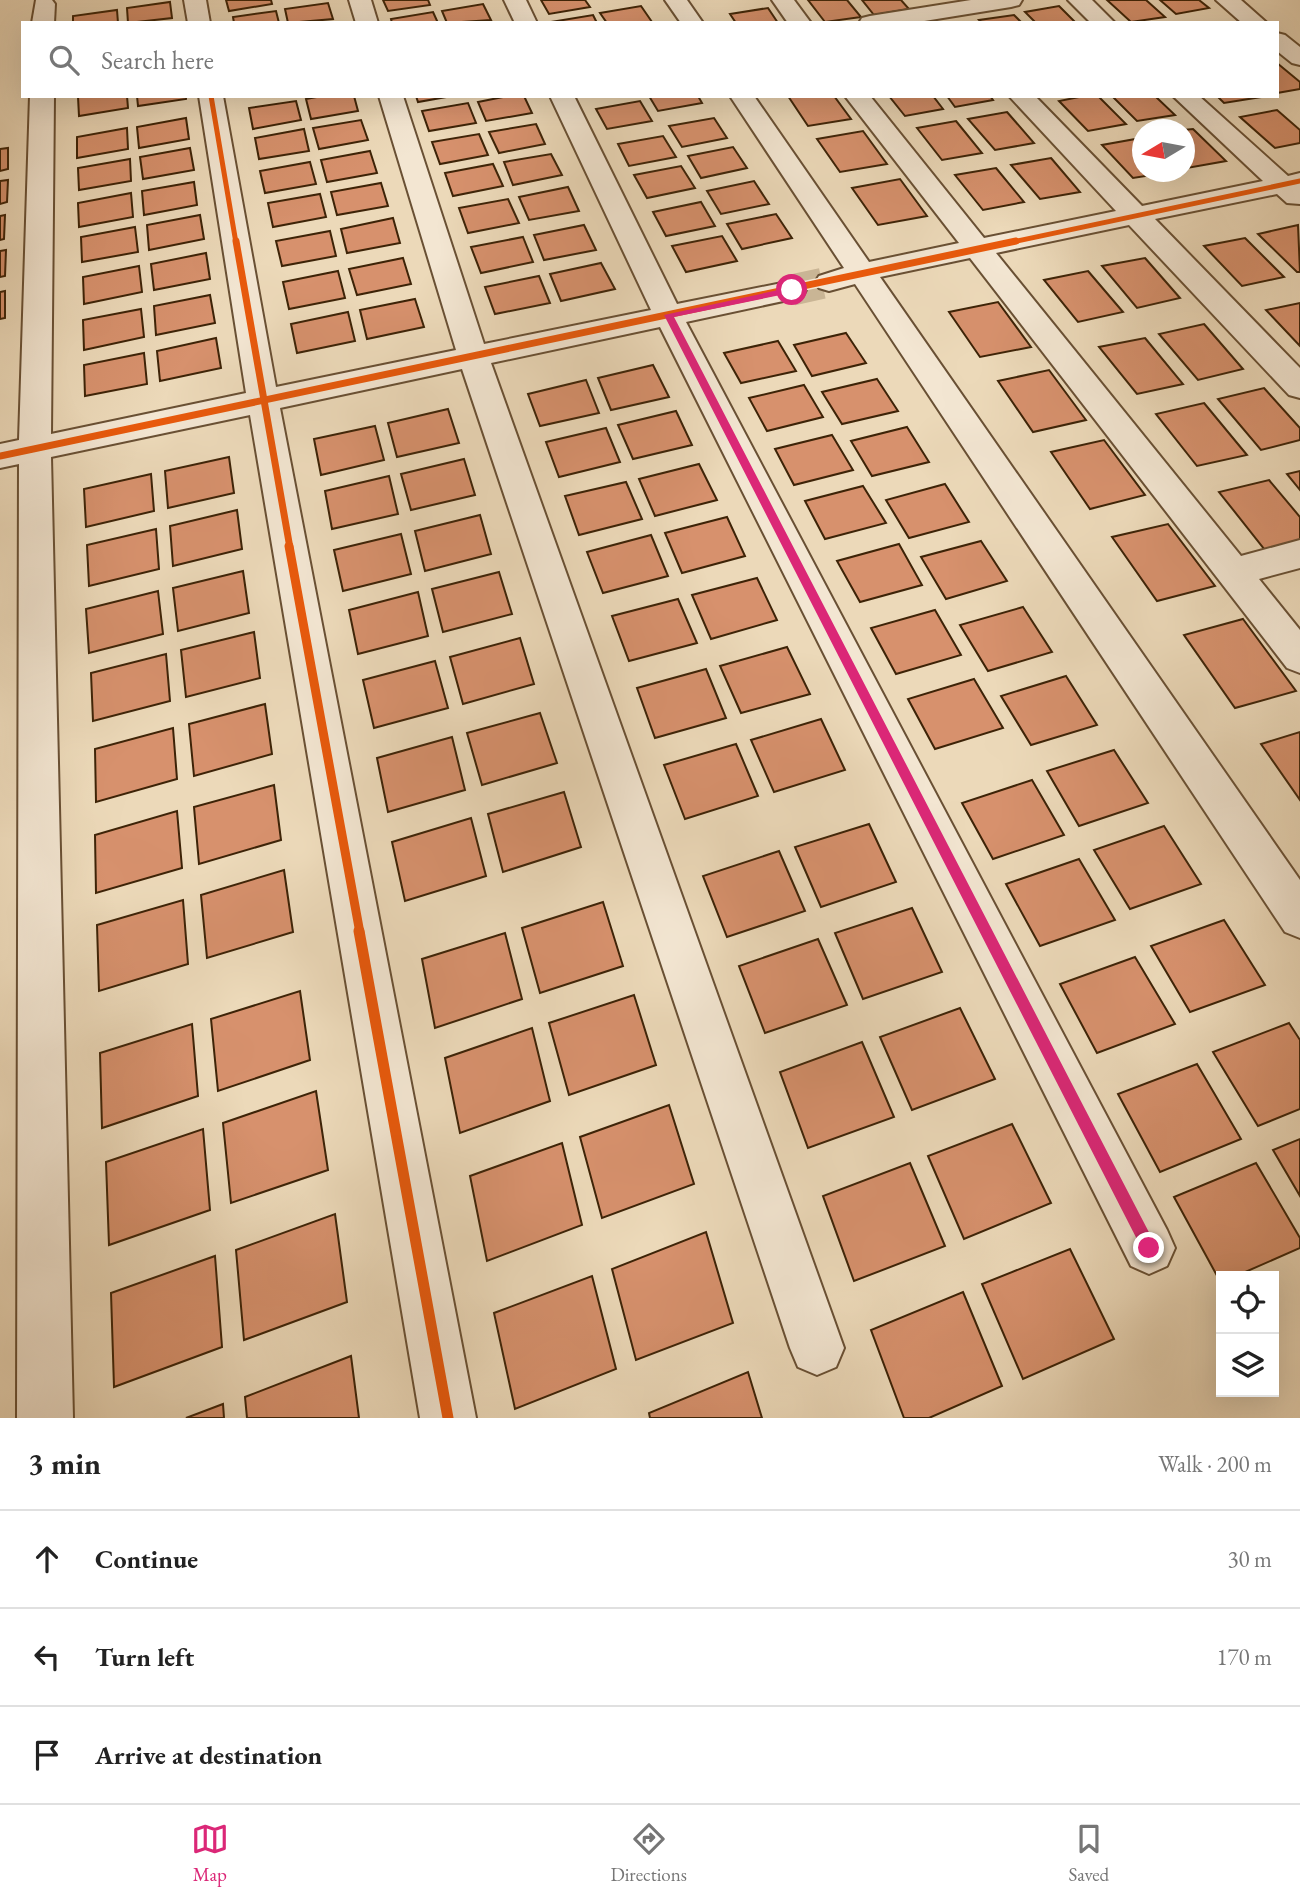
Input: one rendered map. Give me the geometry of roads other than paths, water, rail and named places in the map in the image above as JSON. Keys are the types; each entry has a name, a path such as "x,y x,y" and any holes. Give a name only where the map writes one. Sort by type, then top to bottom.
{"street":[{"path":"195,0 199,21"},
{"path":"360,0 366,21"},
{"path":"515,0 525,21"},
{"path":"676,0 691,21"},
{"path":"783,0 799,21"},
{"path":"882,21 1011,0"},
{"path":"1079,0 1102,21"},
{"path":"1227,0 1253,21"},
{"path":"1279,42 1300,58"},
{"path":"42,98 18,453 45,1418"},
{"path":"212,98 264,401 448,1418"},
{"path":"392,98 473,356 817,1348"},
{"path":"563,98 668,315 1149,1248"},
{"path":"744,98 1300,916"},
{"path":"859,98 1300,657"},
{"path":"1023,98 1300,387"},
{"path":"1187,98 1294,189"},
{"path":"829,282 863,272 1134,216 1294,189"},
{"path":"18,453 792,290"},
{"path":"1233,572 1300,554"}],"tunnel":[{"path":"792,290 829,282"}]}
